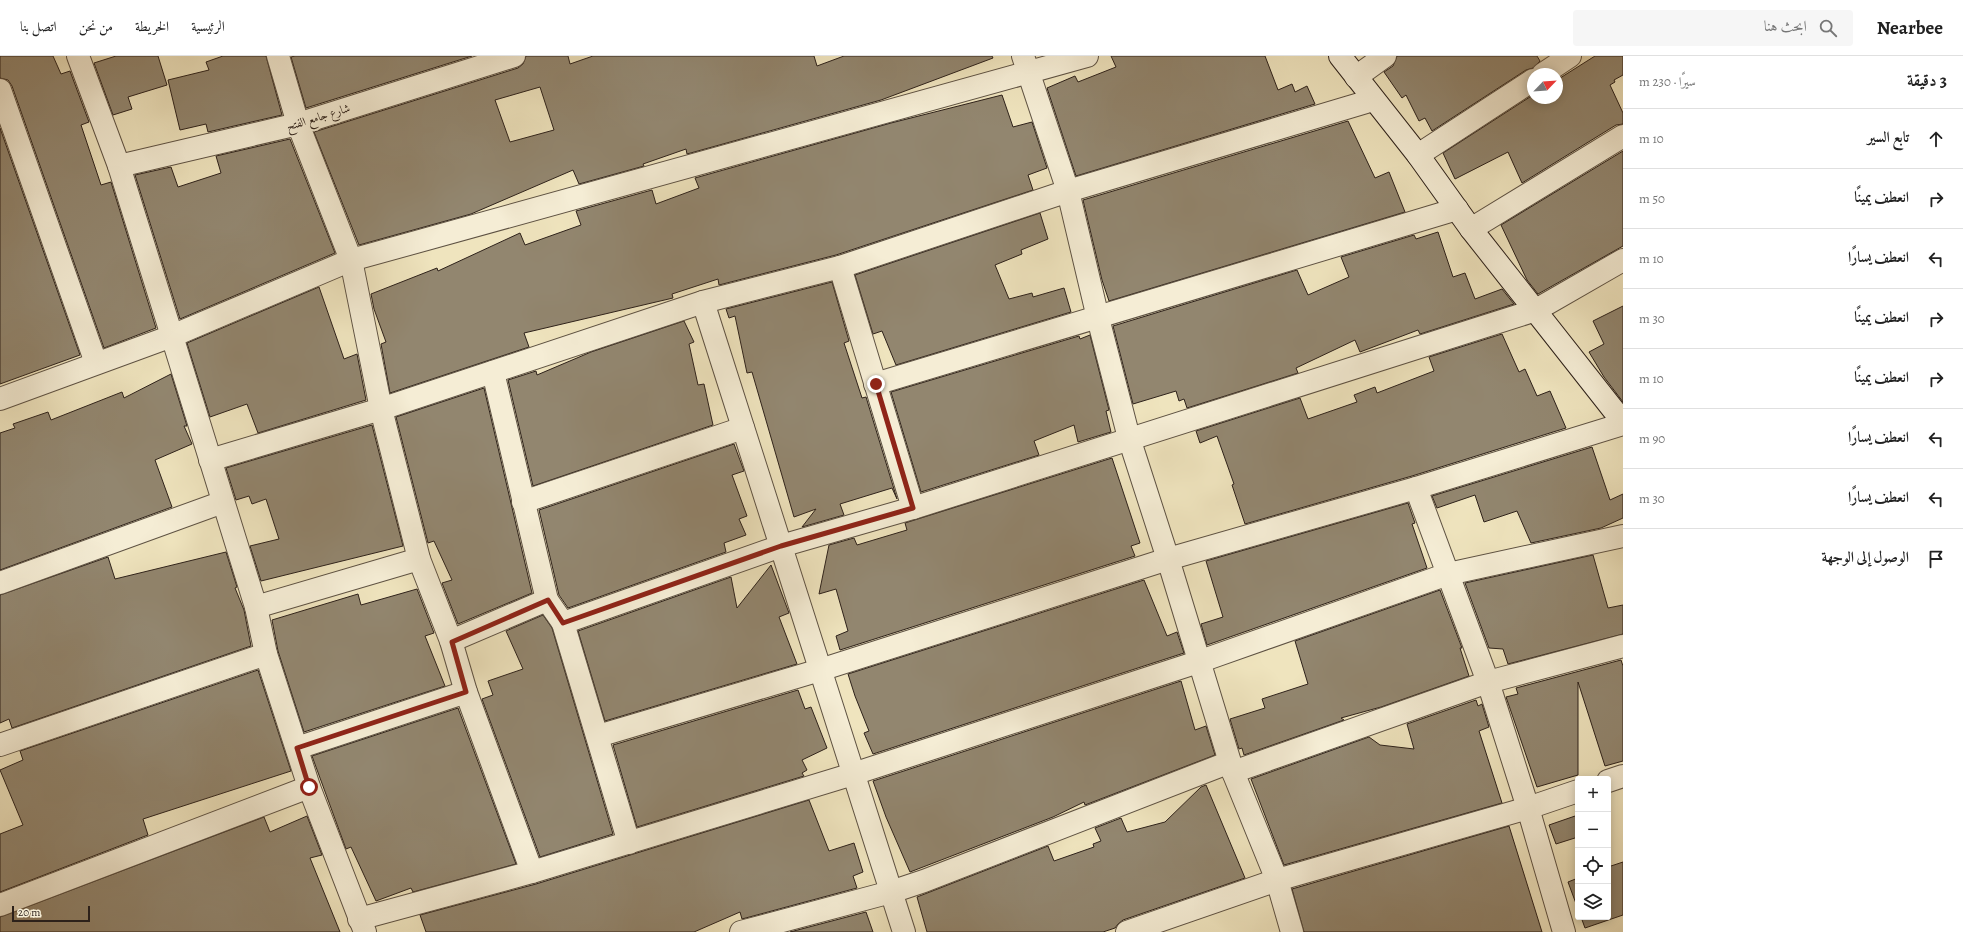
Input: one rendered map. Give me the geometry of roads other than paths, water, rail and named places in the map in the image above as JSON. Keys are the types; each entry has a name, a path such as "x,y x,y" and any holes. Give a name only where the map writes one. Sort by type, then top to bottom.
{"street":[{"path":"78,56 118,166 172,336 256,607 266,654 309,787 362,925 853,774 1198,662 1448,574 1623,536"},
{"path":"278,56 298,124 351,260 381,409 419,558 452,642 466,692 532,872"},
{"name":"شارع جامع الفتح","path":"118,166 298,124 514,56"},
{"path":"0,399 172,336 351,260 1026,65 1087,56"},
{"path":"598,736 820,670 1168,559 1416,488 1623,423 1536,310 1471,230 1418,155 1340,56"},
{"path":"1356,77 1385,56"},
{"path":"1552,68 1570,56"},
{"path":"1026,65 1068,191 1098,318 1129,438 1168,559 1231,767 1277,880 1292,932"},
{"path":"1418,155 1527,84"},
{"path":"0,90 96,363"},
{"path":"210,460 381,409 703,302 840,267 1068,191 1374,100"},
{"path":"1471,230 1623,136"},
{"path":"876,384 1457,209"},
{"path":"563,623 781,546 913,508 1129,438 1536,310 1623,260"},
{"path":"840,267 913,508"},
{"path":"703,302 904,932"},
{"path":"493,372 523,502 548,600 563,623 629,843"},
{"path":"523,502 743,428"},
{"path":"1416,488 1488,682 1528,808 1564,932"},
{"path":"0,583 223,502"},
{"path":"256,607 419,558"},
{"path":"452,642 548,600"},
{"path":"742,932 891,892 1231,767 1488,682 1623,646"},
{"path":"0,746 266,654"},
{"path":"297,748 466,692"},
{"path":"1611,780 1623,776"},
{"path":"0,906 309,787"},
{"path":"1127,932 1277,880 1528,808 1575,792"}]}
